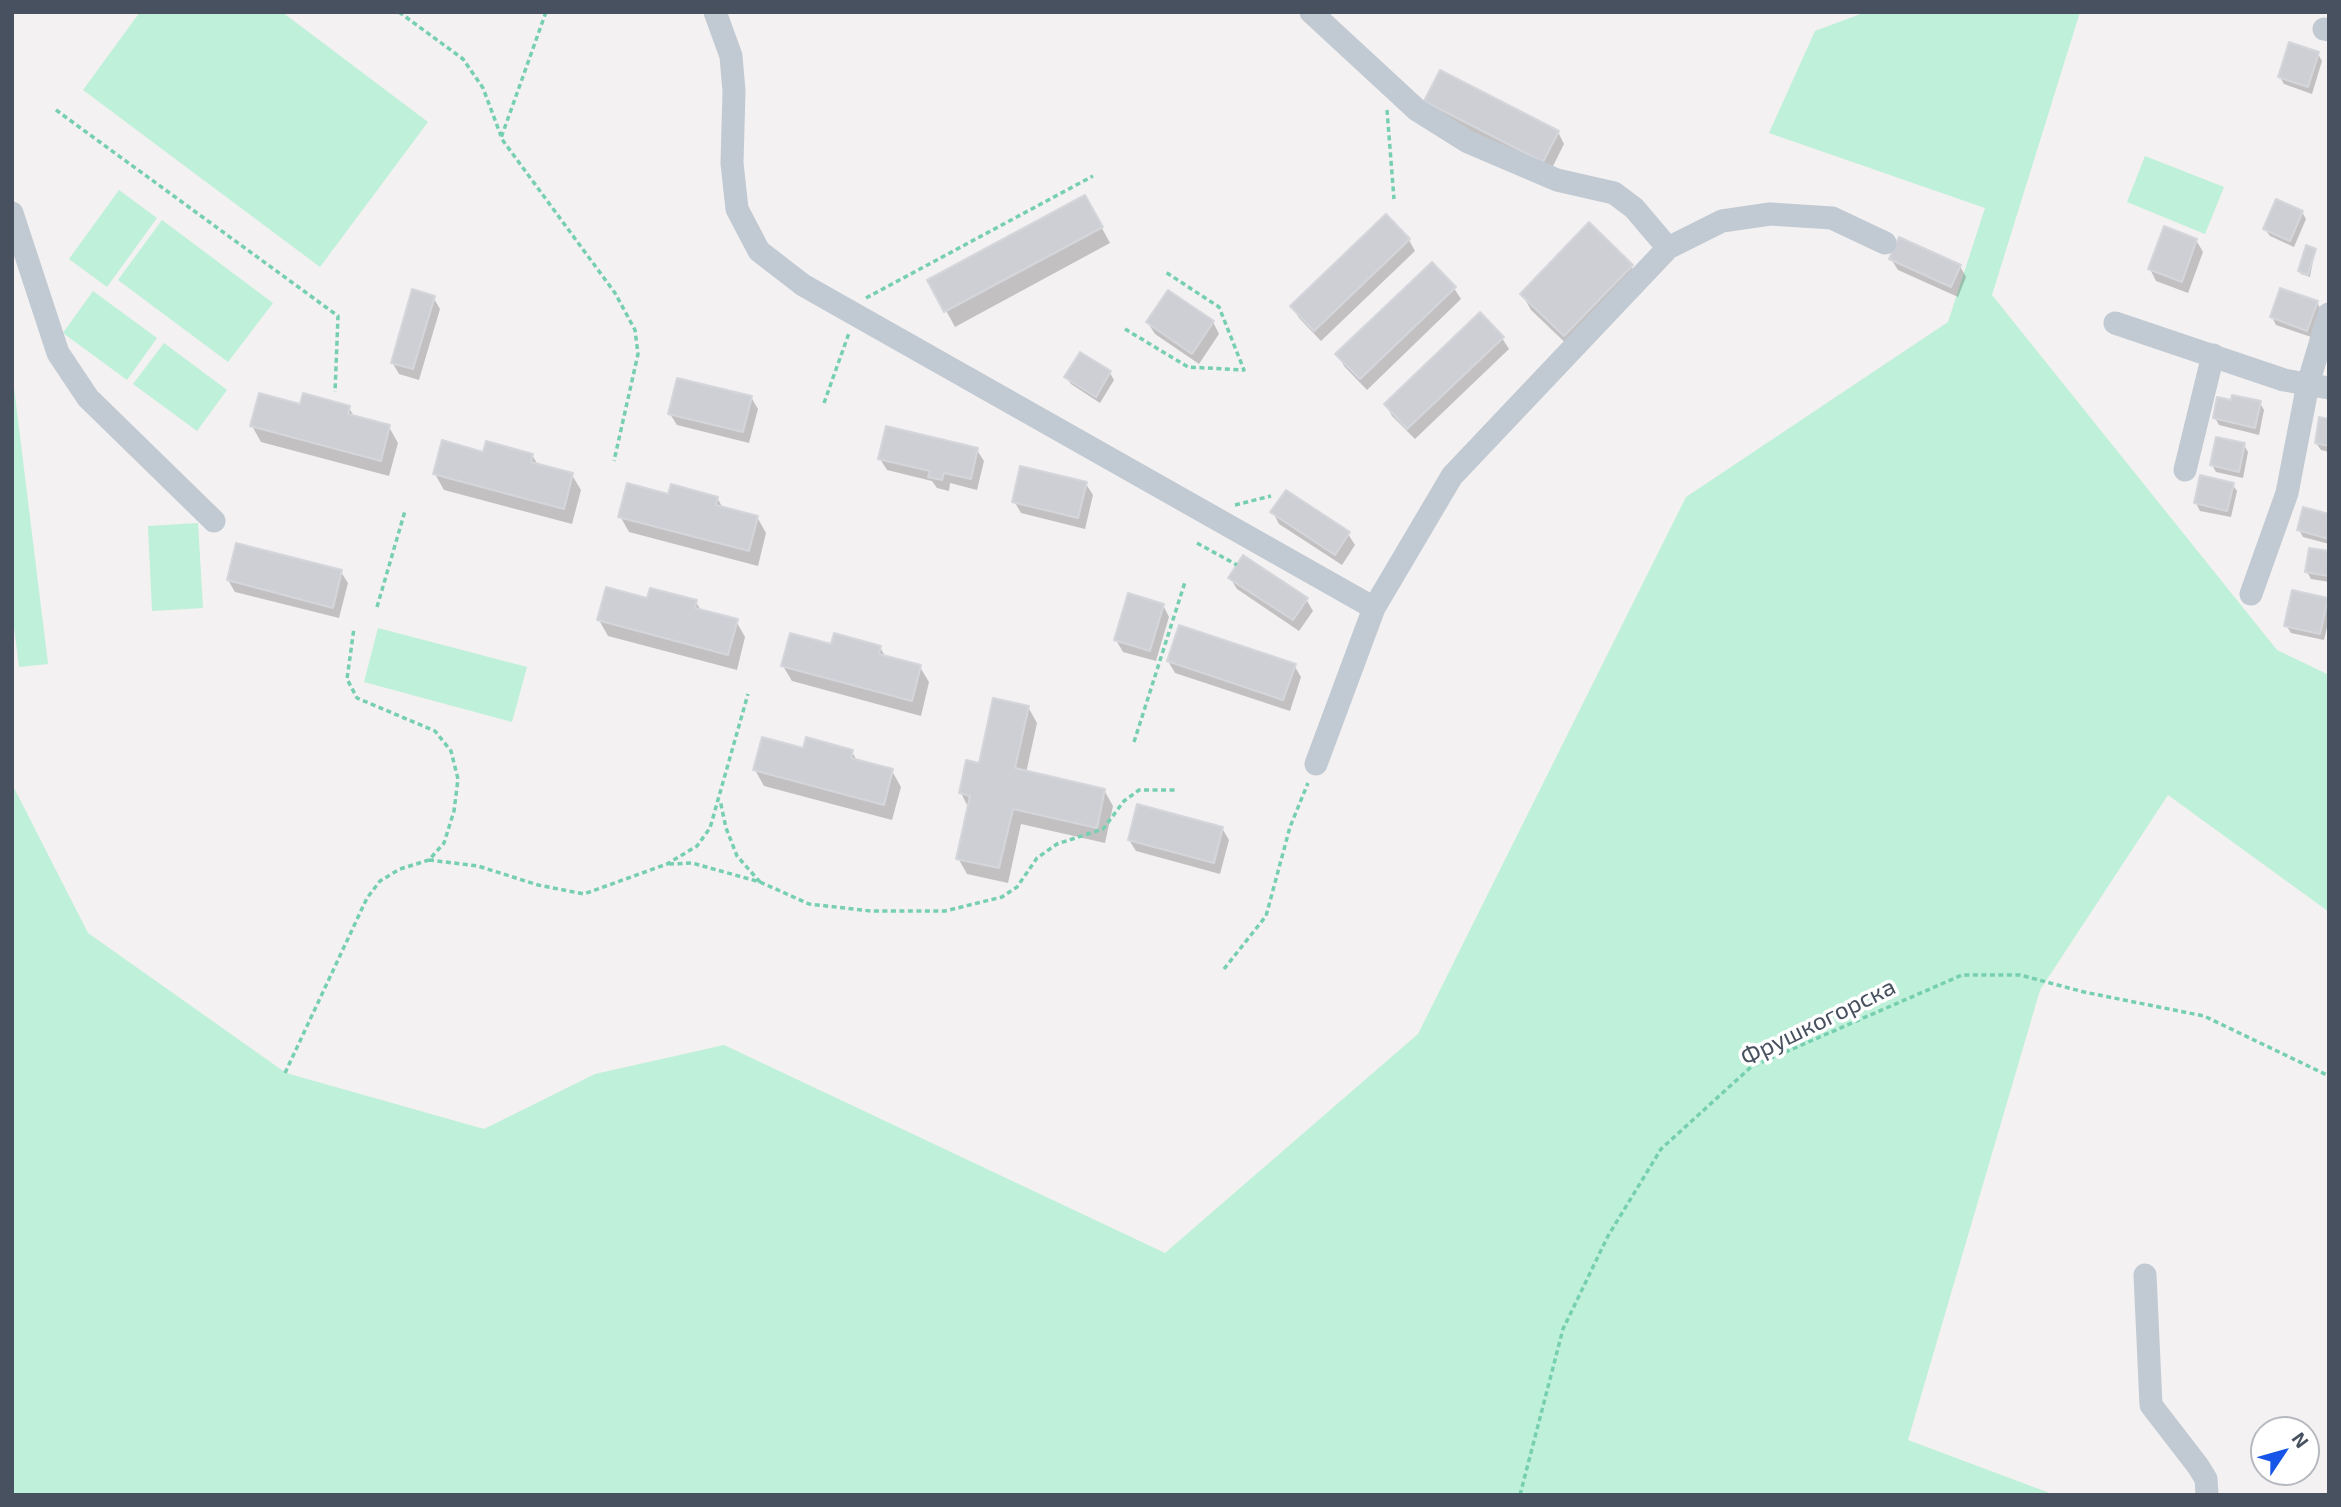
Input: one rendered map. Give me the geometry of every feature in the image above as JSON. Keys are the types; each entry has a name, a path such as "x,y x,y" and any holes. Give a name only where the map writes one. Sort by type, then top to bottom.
{"street":[{"path":"715,12 732,68 732,163 737,209 759,251 803,285 1374,608"},
{"path":"1311,12 1417,110 1468,142 1557,180 1614,193 1634,208 1668,248"},
{"path":"12,213 58,353 88,398 214,521"},
{"path":"1316,764 1374,608 1452,476 1668,248 1723,222 1770,214 1832,218 1885,243"},
{"path":"2251,594 2287,493 2318,386 2329,314"},
{"path":"2115,323 2284,380 2318,386"},
{"path":"2185,470 2213,355"},
{"path":"2145,1275 2151,1405 2198,1466 2206,1479 2207,1495"}],"path":[{"path":"399,12 464,59 483,88 501,138 615,293 635,330 638,354 614,461"},
{"path":"501,138 546,12"},
{"path":"1385,80 1394,198"},
{"path":"56,110 338,316 335,392"},
{"path":"824,403 863,299 1093,176"},
{"path":"1125,329 1188,367 1244,370 1219,307 1164,271"},
{"path":"1206,513 1271,496"},
{"path":"377,607 405,511"},
{"path":"1197,542 1237,565"},
{"path":"1134,742 1185,582"},
{"path":"354,628 347,679 357,698 435,731 451,751 458,779 454,811 444,843 429,860"},
{"path":"285,1073 367,898 380,881 400,869 429,860 478,866 538,885 584,894 667,864 697,846 710,828 748,694"},
{"path":"1224,969 1266,916 1290,827 1316,764"},
{"path":"667,864 692,863 760,882 809,904 870,912 945,912 1002,897 1017,887 1037,858 1057,844 1103,829 1124,802 1139,790 1177,790"},
{"path":"720,799 726,828 737,856 760,882"},
{"name":"Фрушкогорска","path":"1520,1495 1563,1329 1608,1237 1661,1149 1751,1067 1962,975 2020,975 2084,992 2204,1016 2329,1076"}],"green space":[{"path":"140,12 282,12 428,122 320,267 83,90"},
{"path":"1866,12 2080,12 1992,295 2277,650 2329,675 2329,912 2168,795 2040,990 1908,1440 2055,1495 12,1495 12,784 88,933 286,1073 484,1129 595,1074 724,1045 1165,1253 1418,1034 1686,497 1948,322 1985,208 1769,133 1815,31"},
{"path":"2145,156 2224,187 2205,234 2127,202"},
{"path":"119,190 157,218 107,287 69,259"},
{"path":"162,220 273,303 228,362 118,280"},
{"path":"93,291 157,338 127,380 63,333"},
{"path":"164,343 227,390 197,431 133,384"},
{"path":"12,371 48,664 19,667 12,611"},
{"path":"198,523 203,608 152,611 148,526"},
{"path":"378,628 527,667 512,722 364,682"}],"building":[{"path":"2289,42 2319,52 2308,87 2278,77"},
{"path":"1440,70 1559,131 1543,162 1424,101"},
{"path":"1085,195 1103,227 944,312 927,280"},
{"path":"2276,199 2303,211 2290,241 2263,229"},
{"path":"1386,214 1410,239 1314,331 1290,306"},
{"path":"1589,222 1633,265 1564,336 1520,294"},
{"path":"2164,226 2197,239 2182,282 2148,269"},
{"path":"1899,237 1961,265 1951,287 1889,259"},
{"path":"2306,245 2316,249 2308,275 2298,271"},
{"path":"1432,262 1456,287 1360,379 1335,354"},
{"path":"2280,288 2318,301 2307,331 2270,317"},
{"path":"412,289 435,296 413,369 391,363"},
{"path":"1168,290 1214,321 1192,354 1146,322"},
{"path":"1480,312 1504,337 1407,429 1384,404"},
{"path":"1080,352 1111,371 1096,397 1064,377"},
{"path":"677,378 752,396 743,432 668,414"},
{"path":"259,393 300,404 303,393 350,406 348,414 390,425 381,461 250,426"},
{"path":"2232,395 2261,401 2255,428 2213,418 2217,397 2231,400"},
{"path":"2319,417 2329,419 2329,446 2315,443"},
{"path":"886,426 978,448 971,479 944,473 942,480 928,477 930,471 878,459"},
{"path":"2216,437 2245,443 2239,472 2210,465"},
{"path":"442,440 483,452 486,441 533,454 531,462 573,473 564,509 433,474"},
{"path":"1020,466 1087,482 1078,518 1012,502"},
{"path":"2200,475 2234,483 2227,511 2194,503"},
{"path":"627,483 668,494 671,484 718,497 716,505 758,516 749,551 618,517"},
{"path":"1286,490 1350,532 1335,555 1270,512"},
{"path":"2303,507 2329,514 2329,539 2297,530"},
{"path":"236,543 342,570 333,608 227,580"},
{"path":"2309,548 2329,551 2329,576 2305,572"},
{"path":"1243,555 1308,598 1293,620 1228,578"},
{"path":"606,587 647,598 650,588 697,600 695,608 738,619 728,655 597,620"},
{"path":"2292,590 2328,598 2320,634 2284,626"},
{"path":"1128,593 1164,604 1150,651 1114,640"},
{"path":"1179,625 1296,664 1283,700 1167,661"},
{"path":"790,633 831,644 834,633 881,646 879,654 921,665 912,701 781,666"},
{"path":"993,698 1029,706 1015,768 1105,789 1097,828 1013,809 999,868 956,859 970,796 959,793 966,760 979,763"},
{"path":"762,737 803,748 806,737 853,750 851,758 893,769 884,805 753,770"},
{"path":"1137,804 1223,827 1214,863 1128,840"}]}
